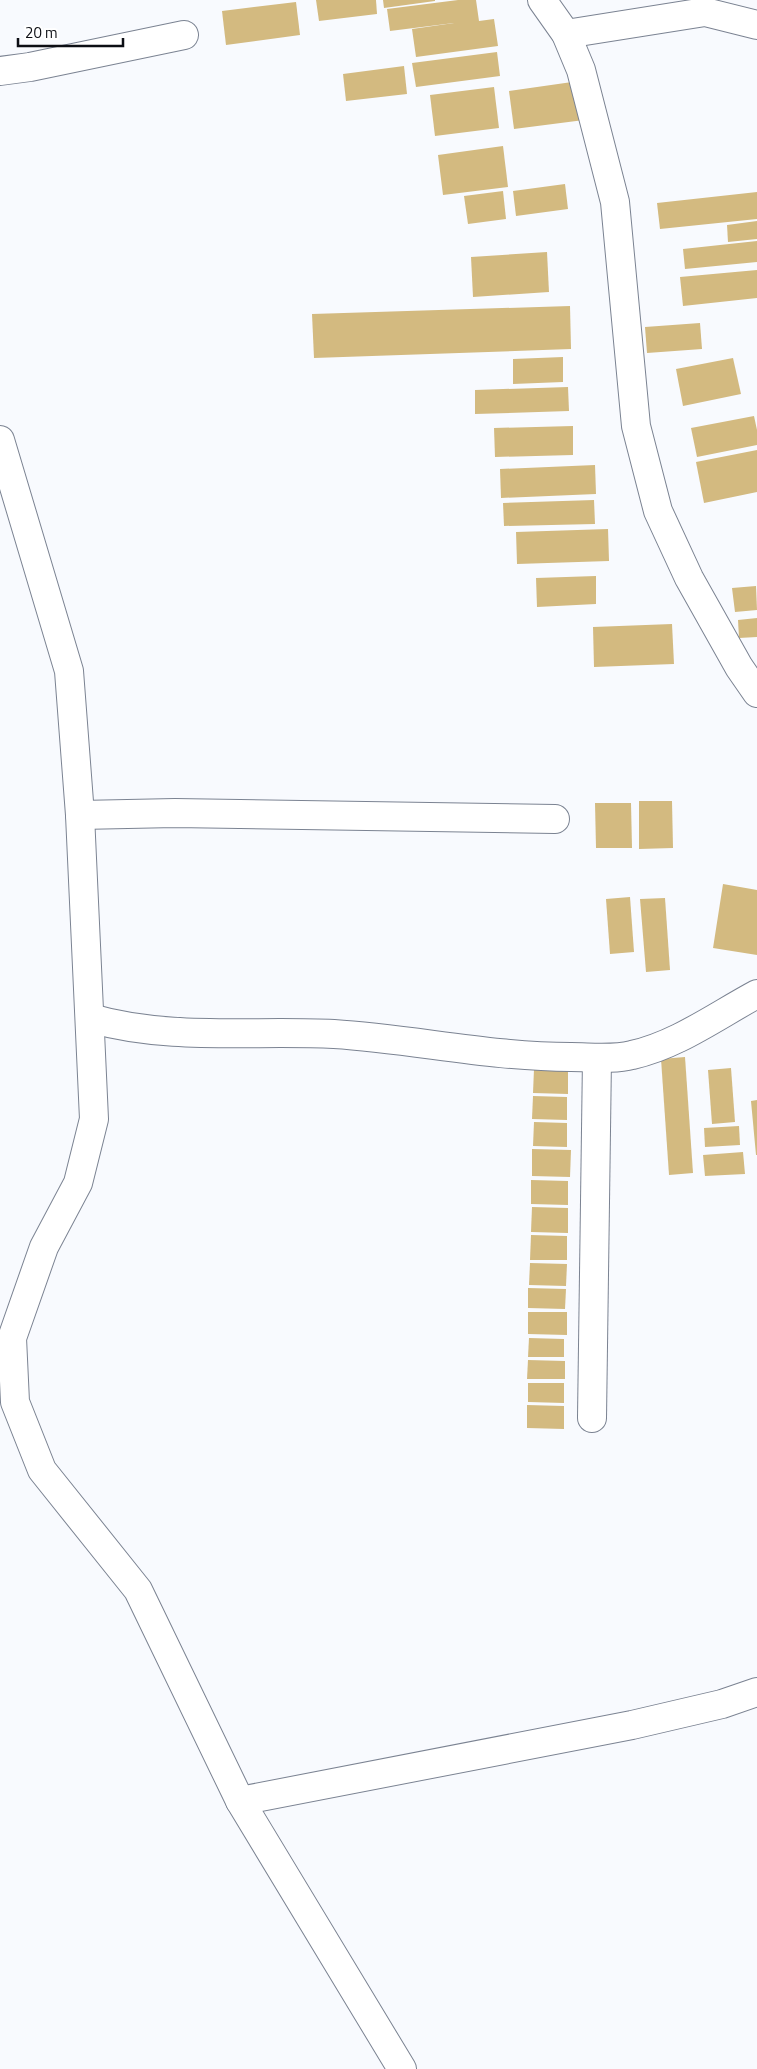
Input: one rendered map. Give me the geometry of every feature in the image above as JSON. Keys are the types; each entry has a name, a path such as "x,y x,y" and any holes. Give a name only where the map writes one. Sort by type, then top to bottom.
{"street":[{"path":"542,0 566,34 581,70 615,202 636,426 658,511 689,578 739,667 757,693"},
{"path":"566,34 705,6 757,25"},
{"path":"0,71 30,67 184,35"},
{"path":"0,440 69,671 80,815 94,1120 78,1182 44,1247 12,1338 15,1402 42,1470 138,1590 240,1801 402,2069"},
{"path":"80,815 175,812 555,819"},
{"path":"90,1018 116,1026 162,1031 335,1034 536,1057 596,1058 630,1056 669,1044 757,994"},
{"path":"592,1418 596,1058"},
{"path":"240,1801 632,1725 722,1704 757,1692"}],"building":[{"path":"316,0 376,0 377,14 319,21"},
{"path":"383,0 435,0 435,1 384,8"},
{"path":"458,0 476,0 479,21 494,19 498,46 416,57 412,29 454,23 390,31 387,9"},
{"path":"296,2 300,35 226,45 222,11"},
{"path":"497,52 500,76 416,87 412,63"},
{"path":"404,66 407,94 346,101 343,74"},
{"path":"579,81 584,120 514,129 509,91"},
{"path":"494,87 499,128 435,136 430,95"},
{"path":"503,146 508,187 443,195 438,155"},
{"path":"565,184 568,209 516,216 513,191"},
{"path":"503,191 506,219 468,224 464,196"},
{"path":"757,192 757,219 660,229 657,203"},
{"path":"757,221 757,239 728,242 727,225"},
{"path":"757,241 757,262 685,269 683,249"},
{"path":"547,252 549,292 473,297 471,257"},
{"path":"757,270 757,298 683,306 680,277"},
{"path":"570,306 571,349 314,358 312,314"},
{"path":"700,323 702,349 647,353 645,327"},
{"path":"563,357 563,382 513,384 513,359"},
{"path":"733,358 741,394 683,406 676,369"},
{"path":"568,387 569,411 475,414 475,390"},
{"path":"754,416 757,430 757,445 697,457 691,428"},
{"path":"573,426 573,455 495,457 494,428"},
{"path":"757,450 757,492 704,503 696,462"},
{"path":"595,465 596,494 501,498 500,469"},
{"path":"594,500 595,524 504,526 503,503"},
{"path":"608,529 609,561 517,564 516,532"},
{"path":"596,576 596,604 537,607 536,578"},
{"path":"756,586 757,610 735,612 732,588"},
{"path":"757,618 757,637 739,638 738,620"},
{"path":"672,624 674,664 594,667 593,627"},
{"path":"639,801 672,801 673,848 639,849"},
{"path":"595,803 631,803 632,848 596,848"},
{"path":"723,884 757,890 757,955 713,948"},
{"path":"630,897 634,952 610,954 606,899"},
{"path":"665,898 670,970 646,972 640,899"},
{"path":"685,1057 693,1173 669,1175 661,1059"},
{"path":"731,1068 735,1122 712,1124 708,1070"},
{"path":"534,1069 568,1070 568,1094 533,1093"},
{"path":"533,1096 567,1097 567,1120 532,1119"},
{"path":"757,1100 757,1155 756,1155 751,1101"},
{"path":"534,1122 567,1123 567,1147 533,1146"},
{"path":"739,1126 740,1145 705,1147 704,1128"},
{"path":"532,1149 571,1150 570,1177 532,1176"},
{"path":"743,1152 745,1174 705,1176 703,1155"},
{"path":"531,1180 568,1181 568,1205 531,1204"},
{"path":"532,1207 568,1208 568,1233 531,1232"},
{"path":"531,1235 567,1236 567,1260 530,1260"},
{"path":"530,1263 567,1264 566,1286 529,1285"},
{"path":"528,1288 566,1289 565,1309 528,1308"},
{"path":"528,1312 567,1312 567,1335 528,1334"},
{"path":"529,1338 564,1339 564,1357 528,1357"},
{"path":"528,1360 565,1361 565,1379 527,1379"},
{"path":"528,1383 564,1383 564,1403 528,1402"},
{"path":"527,1405 564,1406 564,1429 527,1428"}]}
